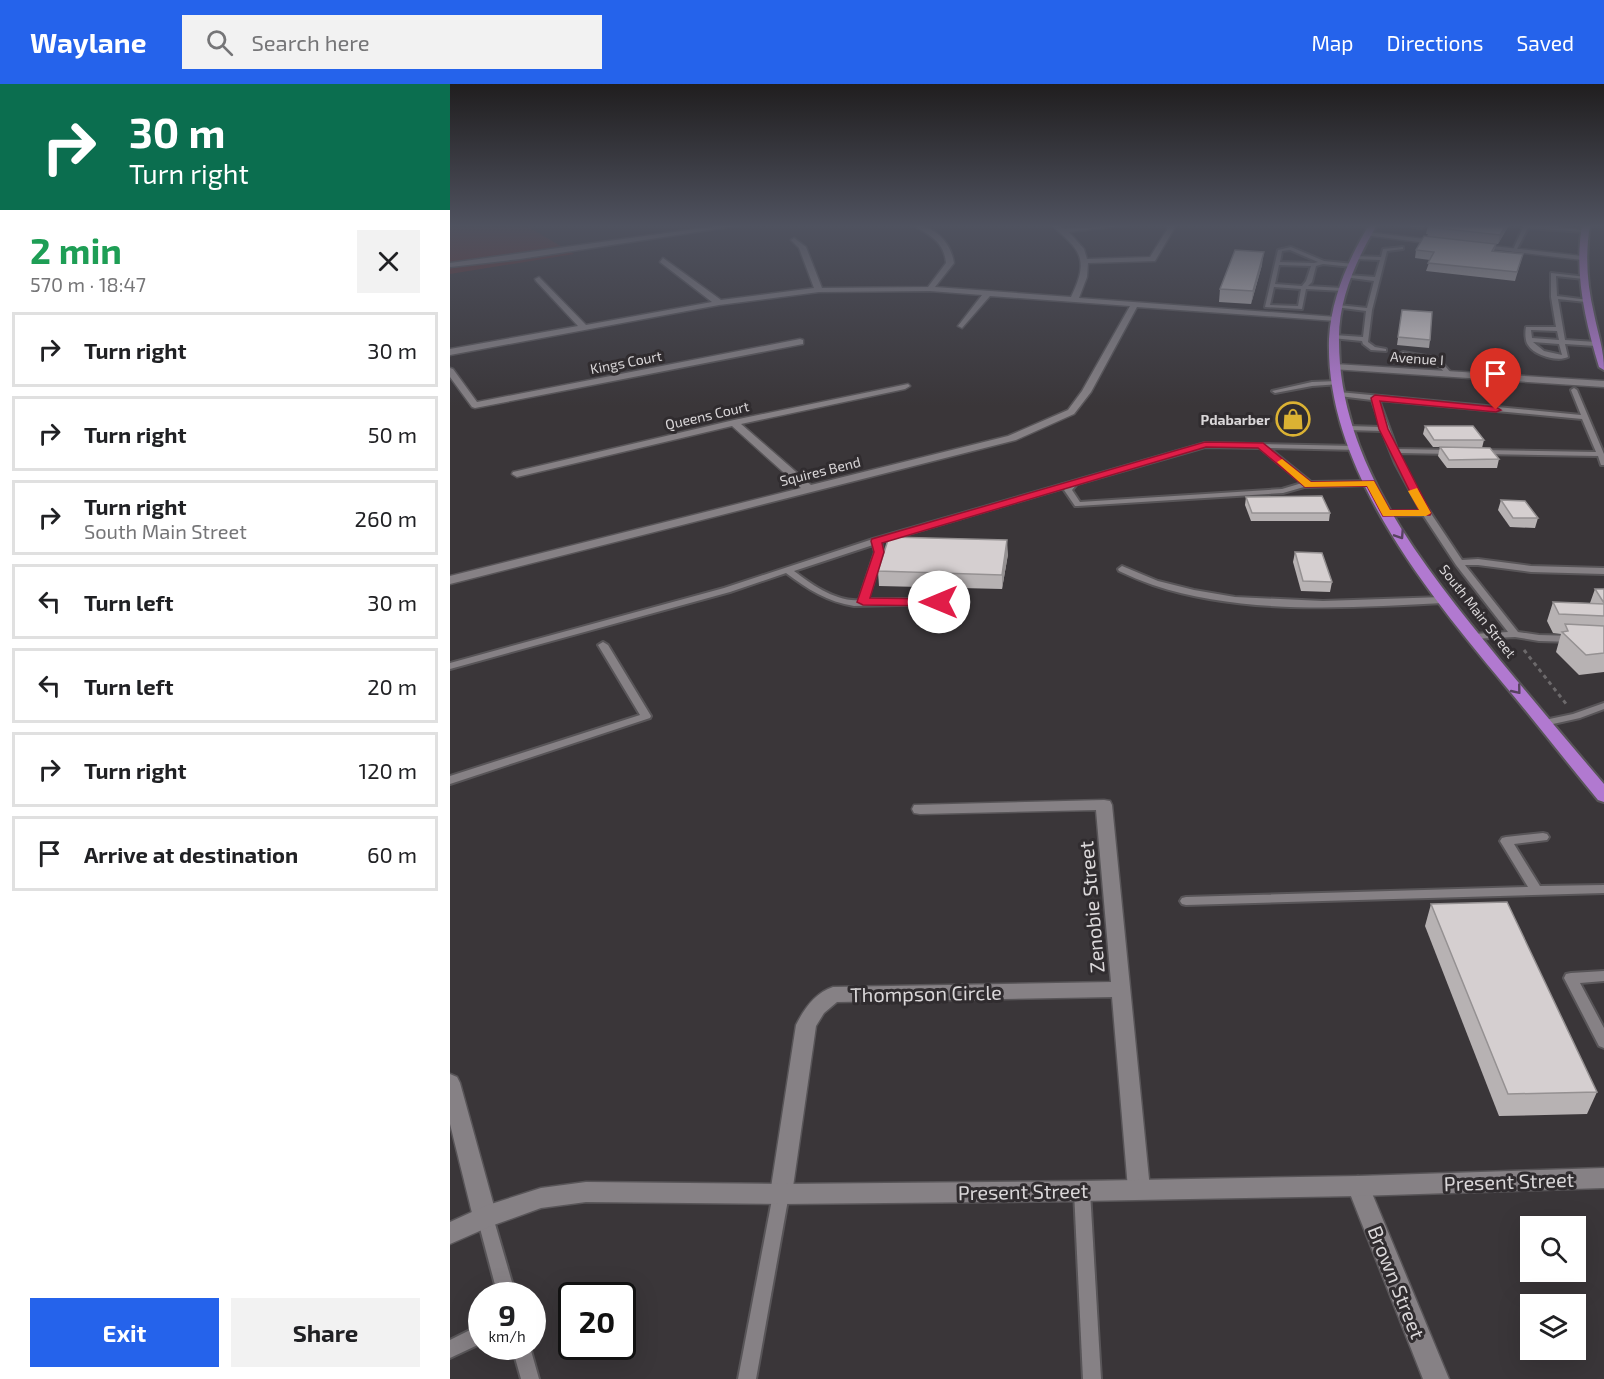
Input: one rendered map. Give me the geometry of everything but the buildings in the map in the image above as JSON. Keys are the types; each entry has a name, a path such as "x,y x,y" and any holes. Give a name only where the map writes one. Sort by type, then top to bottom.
{"highway":[{"name":"South Main Street","path":"1344,285 1334,337 1338,389 1348,428 1386,514 1443,600 1604,796"},
{"path":"1585,285 1596,344 1604,368"},
{"path":"1577,763 1604,776"}],"street":[{"path":"545,285 584,328"},
{"path":"696,285 719,303"},
{"path":"817,285 819,290"},
{"path":"930,289 933,285"},
{"path":"1074,300 1081,285"},
{"path":"450,352 719,303 819,290 930,289 1135,304 1337,314"},
{"path":"962,326 987,294"},
{"name":"Squires Bend","path":"450,580 1012,438 1071,412 1086,392 1135,304"},
{"name":"Kings Court","path":"450,371 475,405 800,342"},
{"name":"Avenue I","path":"1335,367 1604,384"},
{"name":"Queens Court","path":"517,474 905,386"},
{"path":"735,423 808,489"},
{"name":"Zenobie Street","path":"920,808 1104,805 1139,1189"},
{"name":"Thompson Circle","path":"781,1194 806,1025 817,1008 833,995 1122,989"},
{"path":"450,1083 484,1217"},
{"name":"Present Street","path":"450,1233 484,1217 541,1197 586,1192 781,1194 1082,1191 1358,1186 1604,1178"},
{"name":"Brown Street","path":"1358,1186 1436,1379"}],"lane":[{"path":"1273,285 1267,306 1274,311 1300,308 1304,287"},
{"path":"1280,285 1342,290"},
{"path":"1374,285 1365,339 1368,346 1384,350"},
{"path":"1553,285 1565,357 1552,357 1538,351 1530,344 1528,328 1559,329"},
{"path":"1554,297 1586,300"},
{"path":"1337,314 1369,310"},
{"path":"1334,337 1365,339"},
{"path":"1529,340 1596,344"},
{"path":"1402,354 1436,359 1449,374"},
{"path":"1275,391 1312,384 1375,398 1585,417"},
{"path":"1574,390 1604,463"},
{"path":"1375,398 1383,429 1426,513 1459,563 1515,634"},
{"path":"1348,428 1383,429"},
{"path":"450,666 727,590 876,541 1205,444 1356,448"},
{"path":"1260,445 1309,485"},
{"path":"1393,451 1462,452"},
{"path":"1474,452 1601,451"},
{"path":"1074,482 1068,490 1078,504 1227,495 1283,490 1309,485 1371,483"},
{"path":"1386,514 1426,513"},
{"path":"863,602 879,552 876,541"},
{"path":"1459,563 1478,562 1531,569 1604,571"},
{"path":"1122,569 1143,580 1169,587 1266,601 1334,604 1443,600"},
{"path":"787,570 808,586 850,603 939,602"},
{"path":"1473,637 1515,634 1539,638 1582,640"},
{"path":"450,780 646,716 603,645"},
{"path":"1544,723 1576,716 1604,706"},
{"path":"1537,891 1506,841 1543,837"},
{"path":"1186,901 1604,888"},
{"path":"1604,976 1571,978 1604,1042"},
{"path":"1082,1191 1092,1379"},
{"path":"747,1379 781,1194"},
{"path":"484,1217 503,1282"},
{"path":"450,1349 468,1339"},
{"path":"525,1360 530,1379"}],"path":[{"path":"1515,634 1519,644 1539,668 1539,672 1576,716"}],"slow traffic":[{"path":"1282,462 1309,485 1371,483 1386,514 1426,513 1413,491"}],"place":[{"name":"Pdabarber","path":"1293,419"}],"route":[{"path":"939,602 863,602 879,552 876,541 1205,444 1260,445 1309,485 1371,483 1386,514 1426,513 1383,429 1375,398 1496,410"}]}
